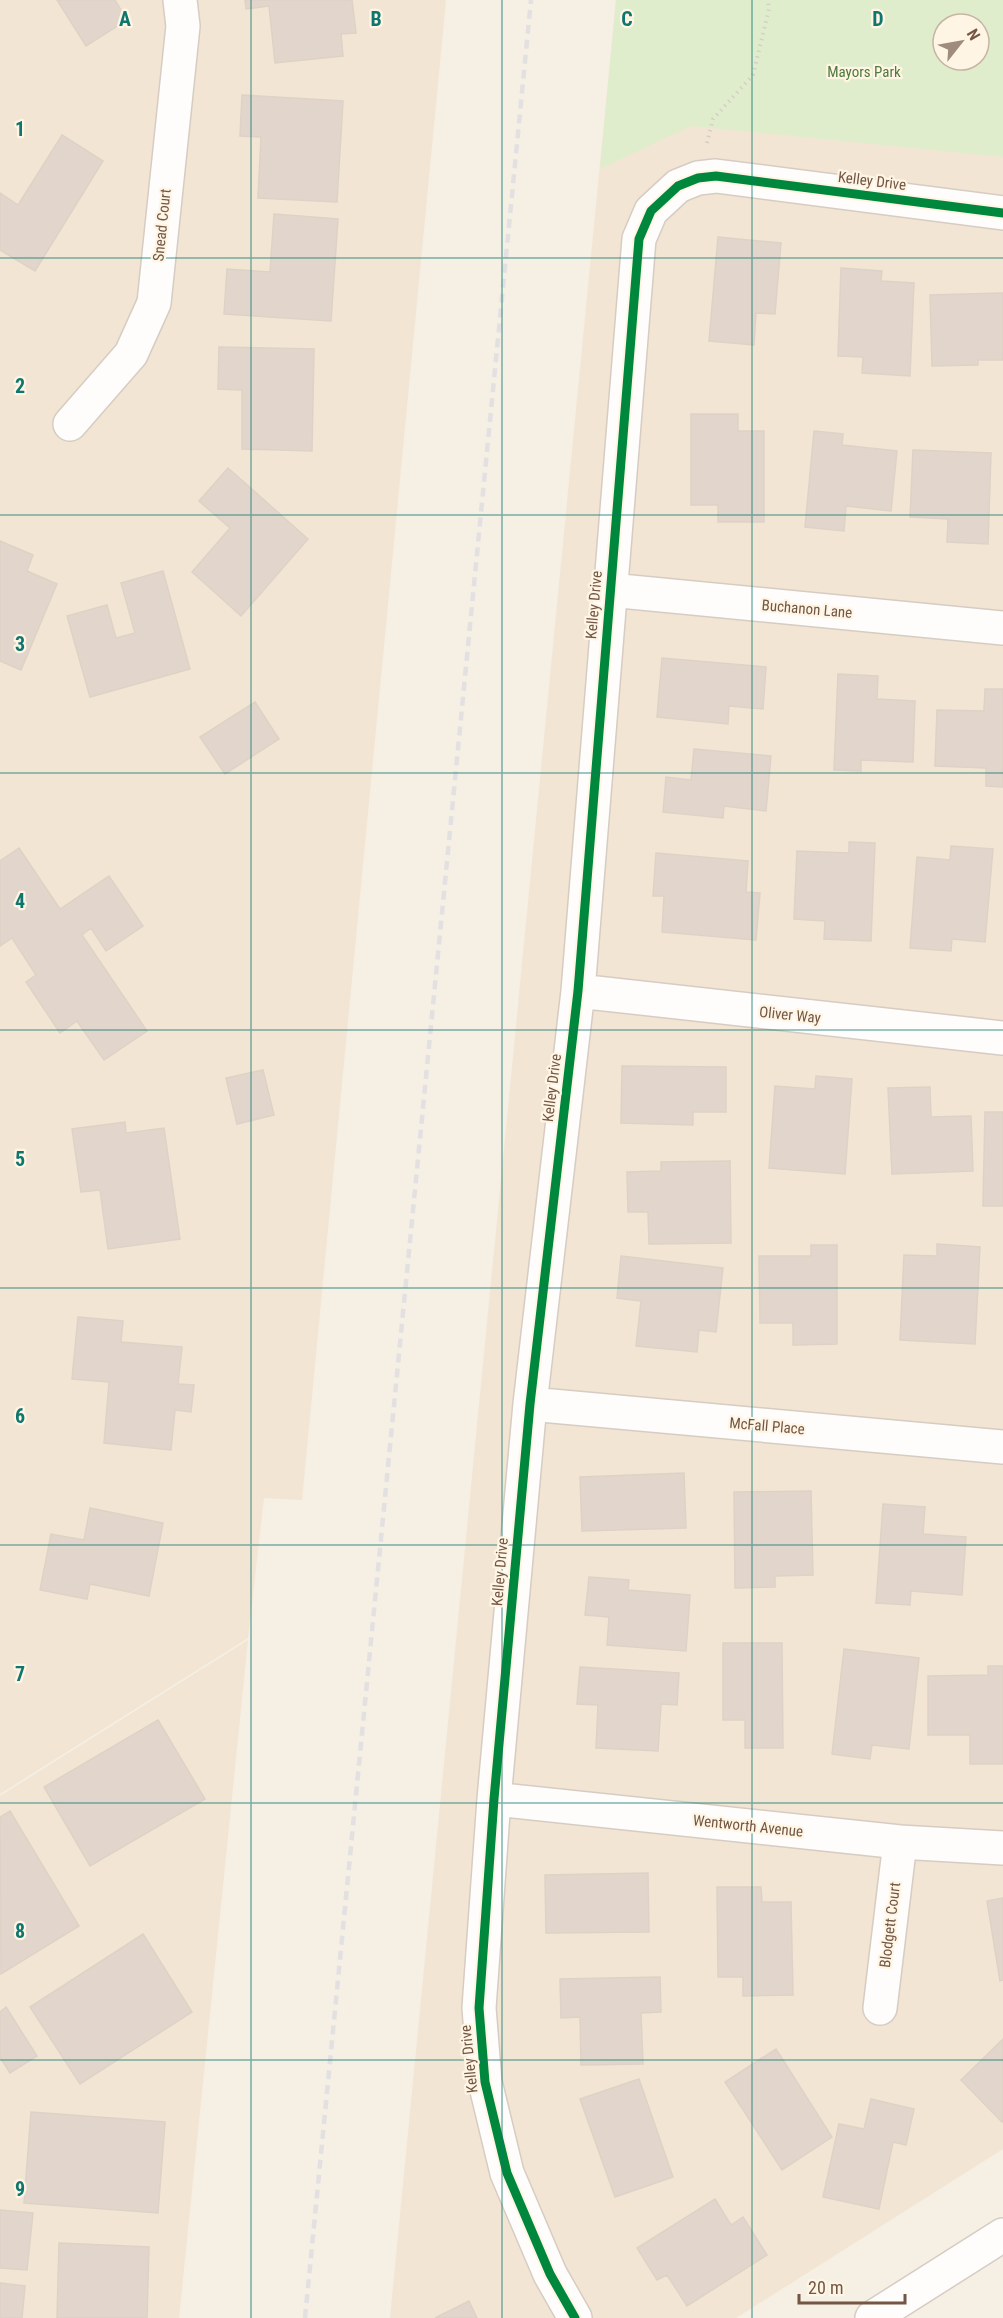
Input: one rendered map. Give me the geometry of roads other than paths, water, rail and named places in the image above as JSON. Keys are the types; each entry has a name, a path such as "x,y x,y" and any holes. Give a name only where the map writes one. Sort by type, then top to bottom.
{"street":[{"name":"Snead Court","path":"70,424 131,354 154,303 183,26 180,0"},
{"name":"Kelley Drive","path":"575,2318 550,2274 507,2172 485,2082 479,2008 494,1799 530,1404 578,991 639,239 651,211 678,186 698,178 716,176 1003,213"},
{"name":"Buchanon Lane","path":"610,590 1003,628"},
{"name":"Oliver Way","path":"578,991 1003,1038"},
{"name":"McFall Place","path":"530,1404 1003,1447"},
{"name":"Wentworth Avenue","path":"494,1799 900,1842 1003,1848"},
{"name":"Blodgett Court","path":"880,2008 900,1842"},
{"path":"872,2318 1003,2235"}],"railway":[{"path":"305,2318 531,0"}],"park label":[{"name":"Mayors Park","path":"864,72"}]}
